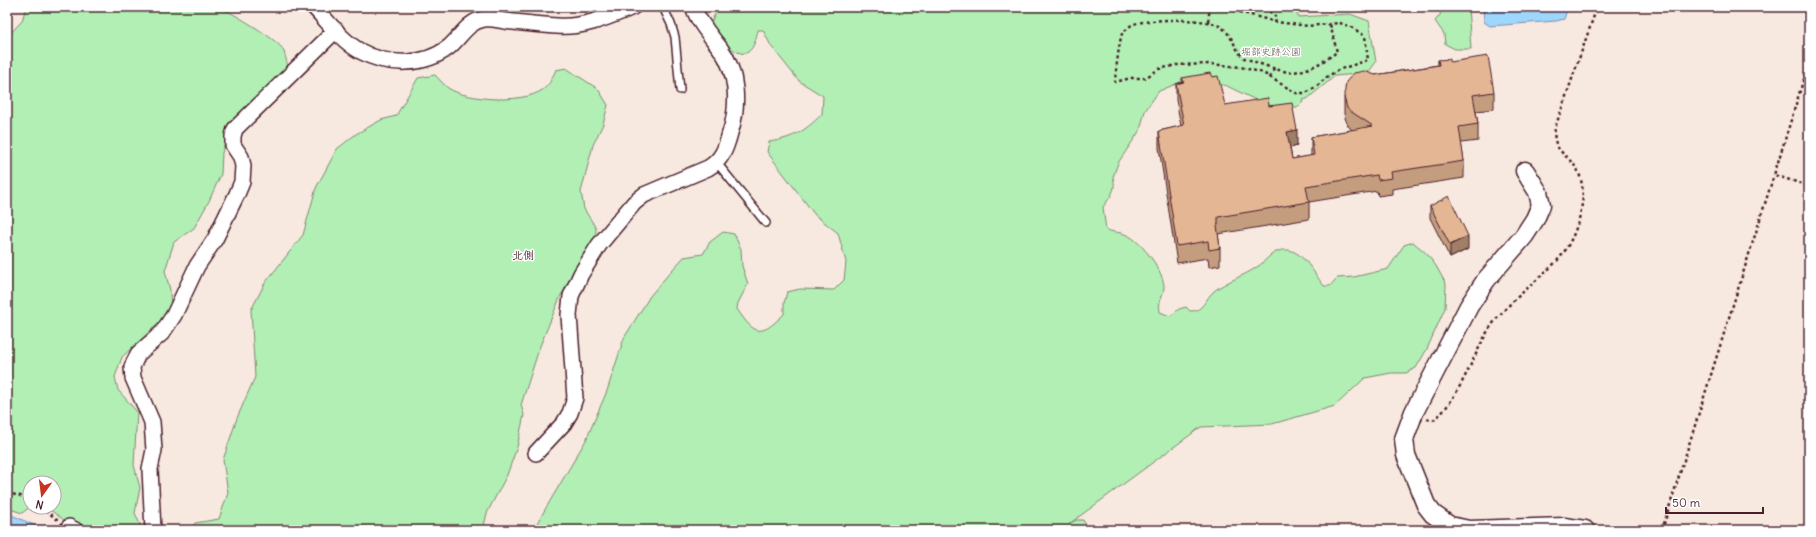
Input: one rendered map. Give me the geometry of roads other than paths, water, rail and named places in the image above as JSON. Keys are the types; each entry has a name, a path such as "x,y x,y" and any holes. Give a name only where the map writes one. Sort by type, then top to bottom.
{"street":[{"path":"314,7 336,30 360,51 397,62 410,63 434,57 448,48 470,26 483,19 558,26 600,20 633,7"},
{"path":"536,453 564,423 570,413 575,398 569,315 571,296 581,274 599,245 634,203 644,195 679,182 717,163 725,149 734,120 736,100 732,72 727,59 701,24 693,7"},
{"path":"153,530 150,469 154,438 152,422 133,378 132,367 138,354 162,333 174,315 197,266 215,239 237,194 242,182 243,166 241,157 233,145 235,129 336,30"},
{"path":"1525,171 1538,192 1541,206 1524,236 1486,280 1469,306 1414,412 1404,439 1406,455 1426,505 1432,514 1442,521 1460,529 1564,527 1585,530"}],"lane":[{"path":"663,7 675,37 680,90"},
{"path":"717,163 766,223"}],"water":[{"path":"1483,7 1568,7 1564,19 1556,21 1490,26 1484,22"},
{"path":"7,513 45,530 7,530"}],"district":[{"name":"北側","path":"523,255"}],"park label":[{"name":"堀部史跡公園","path":"1271,51"}]}
